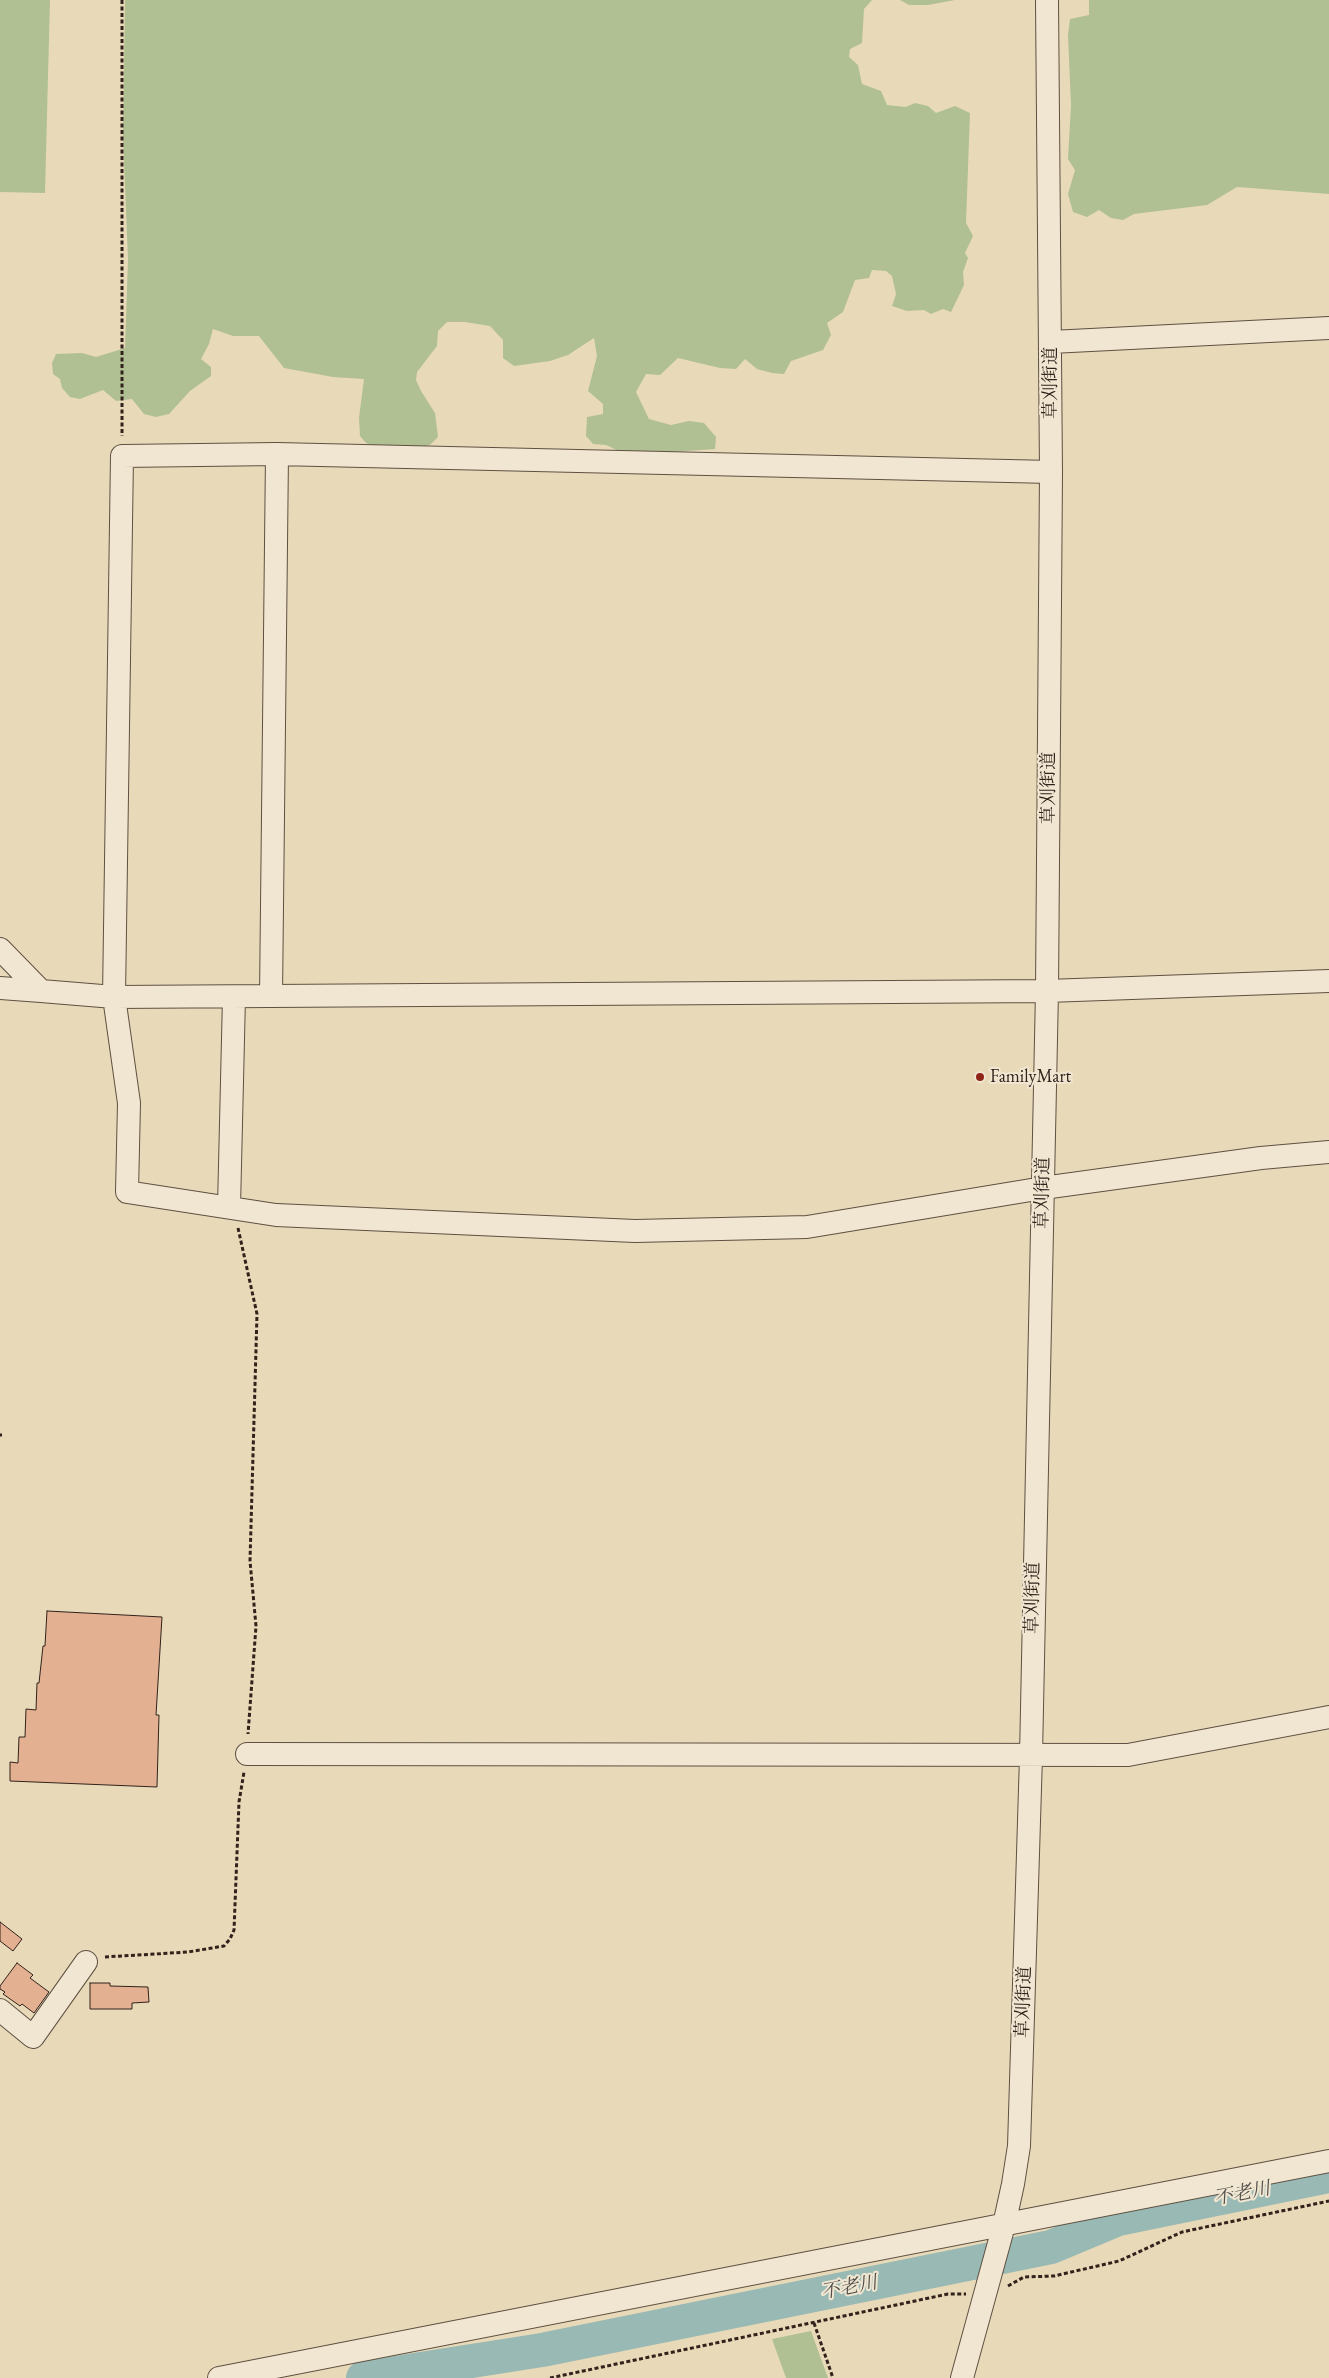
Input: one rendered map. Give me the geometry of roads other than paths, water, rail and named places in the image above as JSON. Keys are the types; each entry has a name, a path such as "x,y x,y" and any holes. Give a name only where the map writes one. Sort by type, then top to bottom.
{"street":[{"name":"草刈街道","path":"962,2378 1002,2231 1013,2184 1019,2146 1031,1756 1047,991 1051,342 1047,0"},
{"path":"1051,342 1329,328"},
{"path":"1051,472 276,454 122,456 114,997 129,1102 127,1192 276,1214 635,1231 798,1228 1043,1188 1261,1158 1329,1152"},
{"path":"271,996 276,454"},
{"path":"0,949 41,991"},
{"path":"0,988 114,997 234,997 1047,991 1329,981"},
{"path":"231,1208 234,997"},
{"path":"247,1754 1128,1755 1329,1717"},
{"path":"0,2010 33,2037 86,1962"},
{"path":"219,2378 1002,2231 1329,2161"}],"waterway":[{"name":"不老川","path":"363,2378 542,2350 1051,2247 1118,2219 1329,2176"}],"place":[{"name":"FamilyMart","path":"980,1077"}]}
